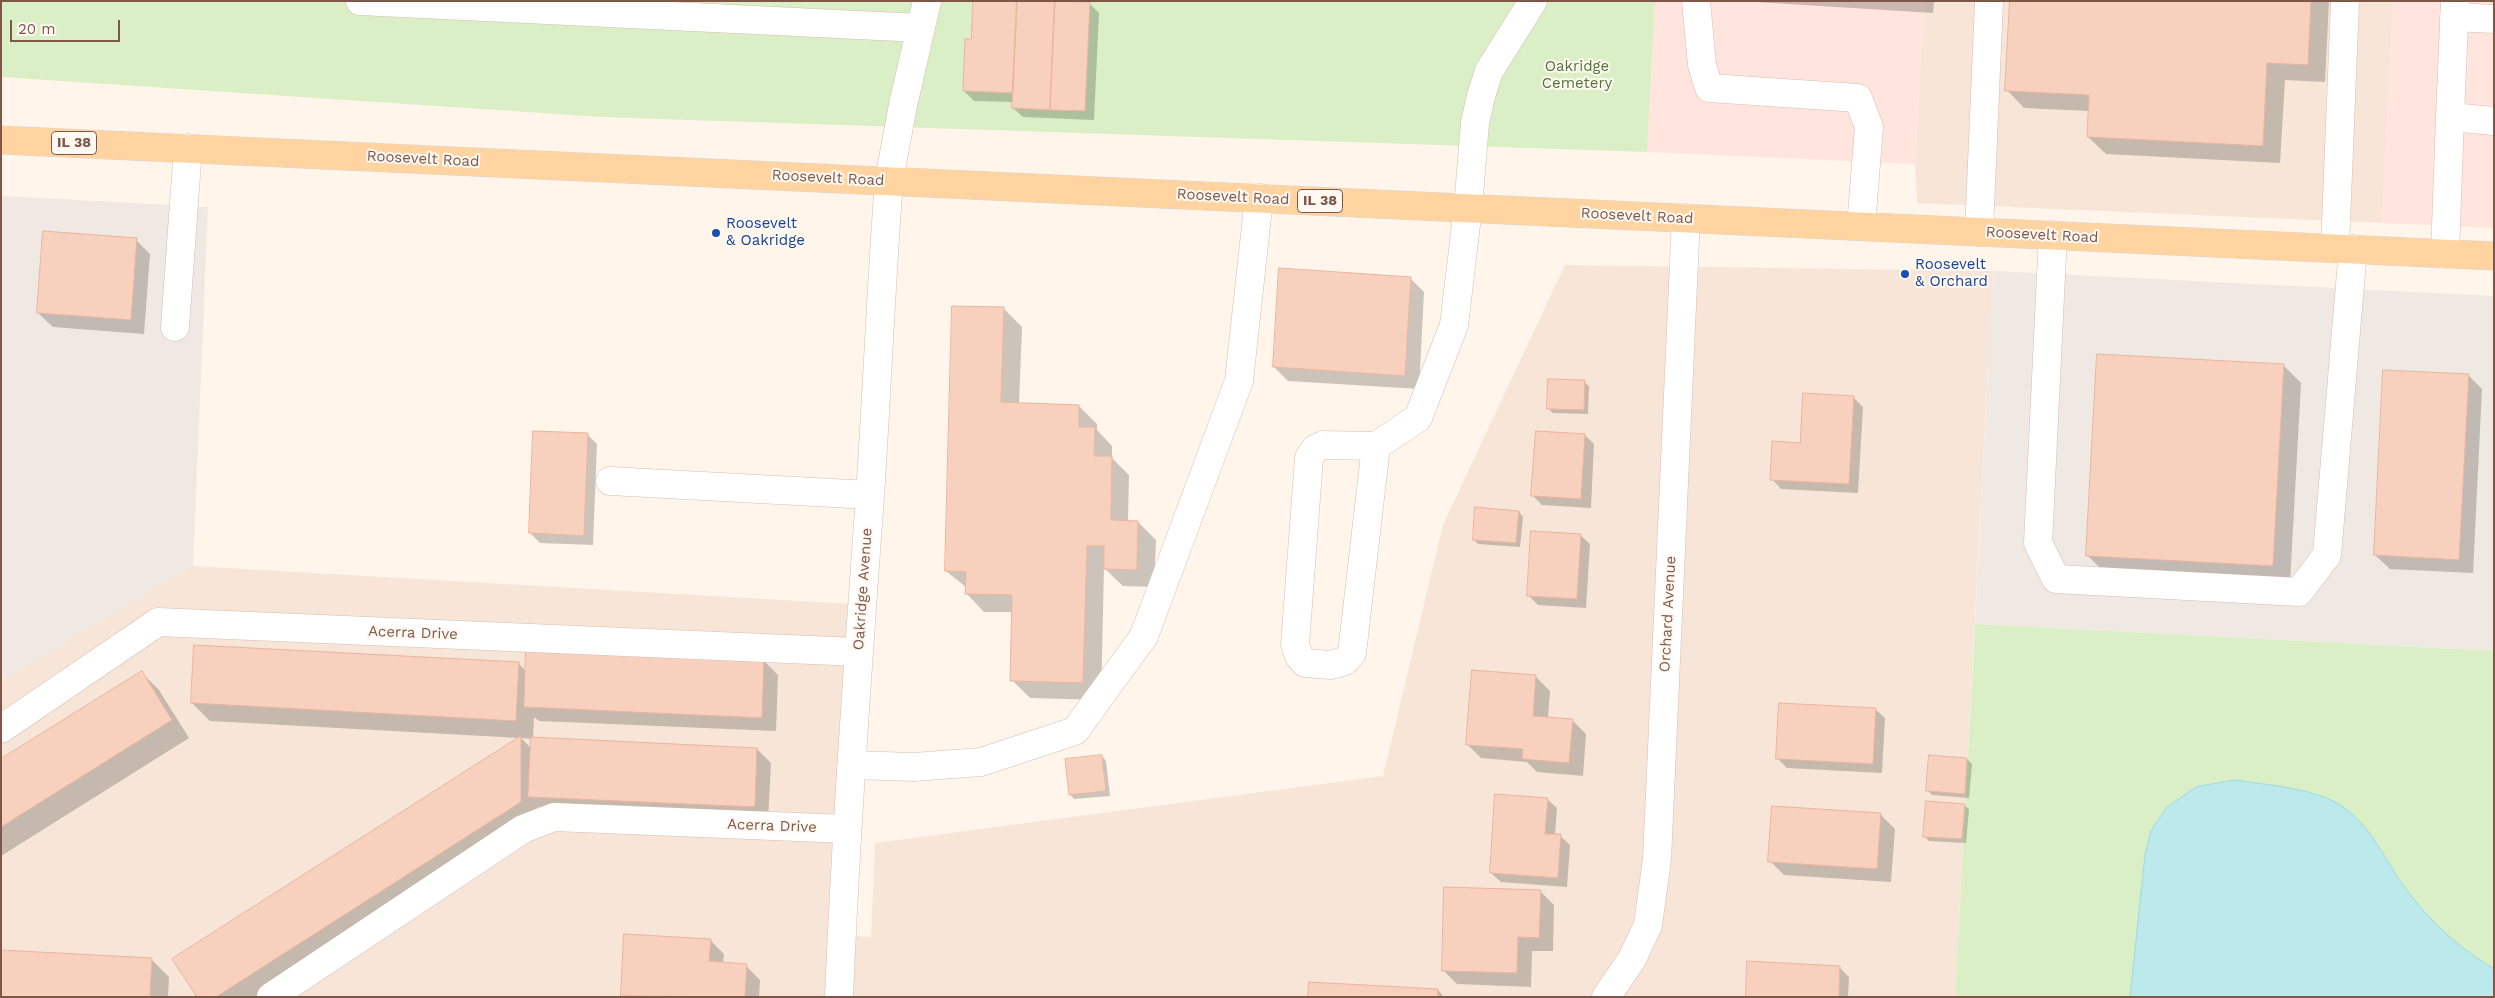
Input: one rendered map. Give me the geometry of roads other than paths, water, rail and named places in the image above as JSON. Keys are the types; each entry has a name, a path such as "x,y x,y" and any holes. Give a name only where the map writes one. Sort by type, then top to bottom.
{"main road":[{"name":"Roosevelt Road","path":"1,140 2494,256"}],"street":[{"path":"360,1 920,28"},
{"name":"Oakridge Avenue","path":"839,997 846,829 853,765 858,652 870,495 889,180 927,1"},
{"path":"1376,446 1352,652 1345,661 1331,665 1305,663 1299,656 1295,645 1309,458 1315,449 1323,445 1376,446 1418,418 1454,325 1468,208 1475,123 1481,96 1489,71 1533,1"},
{"path":"1696,1 1702,65 1710,88 1858,98 1869,127 1861,226"},
{"path":"1979,232 1988,1"},
{"path":"2054,235 2038,543 2056,579 2299,592 2327,555 2344,249 2345,1"},
{"path":"2445,254 2455,9 2494,19"},
{"path":"2450,118 2494,121"},
{"path":"175,327 188,148"},
{"path":"853,765 914,767 981,762 1075,730 1144,636 1240,381 1259,198"},
{"name":"Orchard Avenue","path":"1606,997 1632,959 1648,925 1657,859 1686,218"},
{"path":"610,480 870,495"},
{"name":"Acerra Drive","path":"1,729 158,622 858,652"},
{"name":"Acerra Drive","path":"271,997 523,829 554,817 846,829"}],"water":[{"path":"2235,780 2305,791 2331,800 2353,815 2371,835 2401,882 2427,915 2470,953 2494,969 2494,997 2130,997 2145,855 2151,831 2166,808 2196,787"}],"place":[{"name":"Roosevelt & Oakridge","path":"716,233"},
{"name":"Roosevelt & Orchard","path":"1905,274"}],"park label":[{"name":"Oakridge Cemetery","path":"1577,76"}]}
